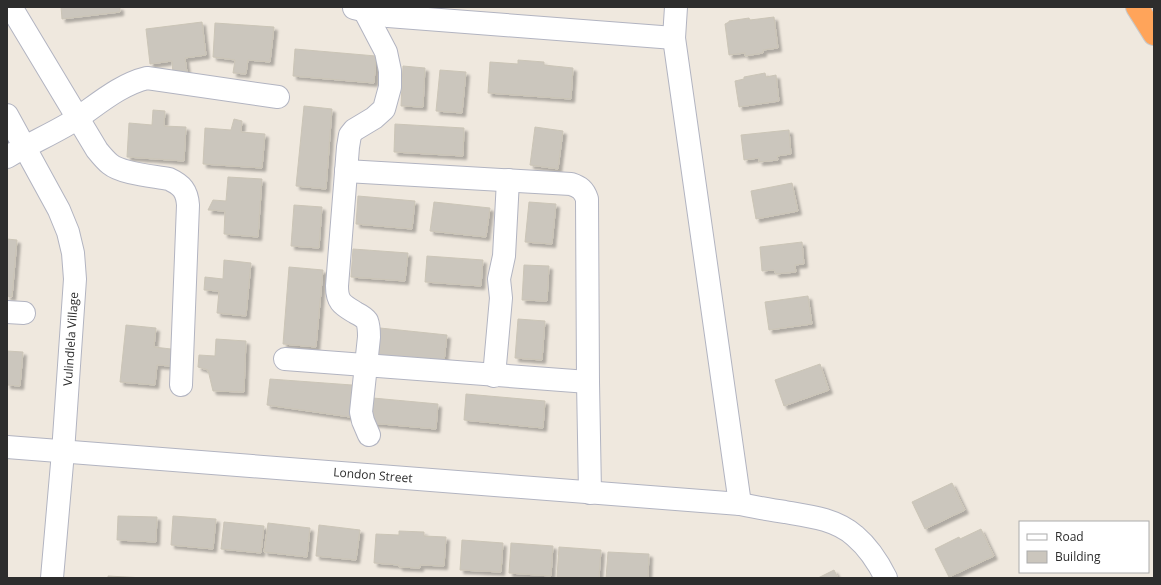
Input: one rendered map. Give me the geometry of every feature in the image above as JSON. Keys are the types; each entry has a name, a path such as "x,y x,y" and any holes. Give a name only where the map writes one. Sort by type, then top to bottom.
{"highway":[{"path":"1137,7 1154,34"}],"street":[{"path":"11,7 97,150 111,165 120,170 169,179 177,182 187,196 188,205 181,385"},
{"path":"676,7 674,38 740,504"},
{"path":"357,9 388,16 674,38"},
{"path":"357,9 386,52 390,71 390,87 384,109 374,118 354,130 350,135 337,286 337,296 340,302 362,316 366,320 369,327 361,412 369,435"},
{"path":"16,152 70,123 90,108 129,84 147,78 278,97"},
{"name":"Vulindlela Village","path":"7,115 16,152 59,210 68,232 73,253 76,279 52,578"},
{"path":"346,171 571,184 581,188 585,192 587,199 590,492"},
{"path":"494,376 501,298 499,279 504,256 508,180"},
{"path":"285,359 588,382"},
{"name":"London Street","path":"7,447 740,504 819,518 836,524 854,535 868,550 880,565 886,578"}],"building":[{"path":"61,7 120,7 120,12 62,19"},
{"path":"774,17 778,48 763,50 763,53 745,56 745,53 729,55 725,24 729,21 749,18 750,20"},
{"path":"202,22 206,55 185,58 187,72 173,74 172,61 150,64 146,29"},
{"path":"215,23 274,27 270,62 248,60 246,74 233,73 235,60 213,57"},
{"path":"295,49 376,56 374,83 293,76"},
{"path":"518,60 544,62 544,65 573,68 571,99 488,93 490,62 518,64"},
{"path":"403,66 425,68 423,107 401,106"},
{"path":"440,70 466,72 462,113 436,111"},
{"path":"765,73 766,77 776,75 779,101 739,107 735,81 744,79 744,77"},
{"path":"304,106 332,109 326,189 296,186"},
{"path":"153,110 165,111 164,126 186,127 184,161 127,157 129,123 152,125"},
{"path":"234,119 242,121 241,132 265,134 262,168 203,164 205,128 231,130"},
{"path":"395,124 464,128 463,156 394,152"},
{"path":"535,127 563,131 558,169 530,165"},
{"path":"789,130 791,154 777,156 778,160 759,162 759,158 744,160 741,135"},
{"path":"228,177 262,179 258,237 224,234 225,211 208,210 213,200 226,201"},
{"path":"792,183 798,211 756,219 751,191"},
{"path":"358,196 415,201 412,229 356,224"},
{"path":"434,202 490,208 486,237 430,231"},
{"path":"529,202 556,204 552,244 525,242"},
{"path":"294,205 322,207 319,248 291,246"},
{"path":"7,239 17,240 12,297 7,296"},
{"path":"802,242 804,264 795,265 796,272 776,274 774,270 762,271 760,247"},
{"path":"353,249 408,253 405,281 351,277"},
{"path":"427,256 483,260 481,286 425,282"},
{"path":"224,260 251,263 246,316 217,313 219,291 204,290 205,277 223,279"},
{"path":"524,265 549,266 547,301 522,300"},
{"path":"289,267 323,270 316,347 283,344"},
{"path":"808,296 812,324 769,330 765,302"},
{"path":"518,319 545,321 542,360 515,358"},
{"path":"126,325 156,328 154,347 171,349 170,366 157,365 155,385 120,382"},
{"path":"380,328 447,335 444,362 377,355"},
{"path":"216,339 246,341 244,392 213,391 208,370 198,367 199,355 215,356"},
{"path":"7,351 23,352 20,386 7,385"},
{"path":"820,364 829,390 784,406 775,380"},
{"path":"270,379 352,385 350,417 267,405"},
{"path":"466,394 545,401 543,428 464,420"},
{"path":"373,398 438,404 436,429 371,423"},
{"path":"952,483 965,510 925,529 912,502"},
{"path":"118,516 157,517 156,542 117,540"},
{"path":"173,516 216,519 213,549 171,545"},
{"path":"224,522 264,526 261,553 221,549"},
{"path":"268,523 310,528 307,557 264,552"},
{"path":"319,525 360,530 356,560 316,556"},
{"path":"981,529 994,556 949,577 935,549 959,537 960,539"},
{"path":"399,531 424,532 424,536 446,537 444,566 420,565 420,568 399,567 399,565 374,563 376,534 399,535"},
{"path":"462,540 503,543 501,572 460,570"},
{"path":"511,543 553,546 551,576 509,573"},
{"path":"559,547 601,550 599,578 557,577"},
{"path":"608,552 649,554 648,578 606,578"},
{"path":"834,570 838,578 818,578"},
{"path":"108,576 145,578 108,578"}]}
